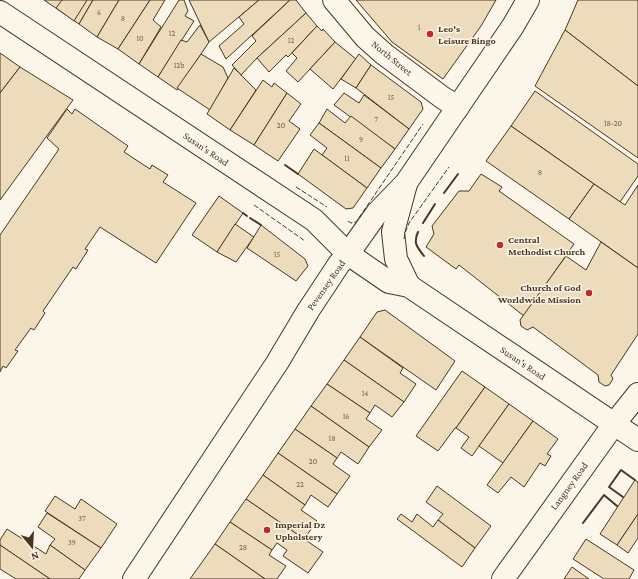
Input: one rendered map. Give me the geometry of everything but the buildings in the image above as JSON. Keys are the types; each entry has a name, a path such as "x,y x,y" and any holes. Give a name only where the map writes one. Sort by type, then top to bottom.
{"street":[{"name":"North Street","path":"334,0 365,37 384,54 443,98 458,107"},
{"name":"Pevensey Road","path":"134,579 277,364 339,264 348,254 377,213 406,183 528,0"},
{"name":"Susan's Road","path":"0,12 314,220 348,254 389,282 409,286 638,440"},
{"path":"406,183 393,232 396,259 409,286"},
{"name":"Langney Road","path":"503,579 614,424 638,394"}],"fence":[{"path":"348,221 351,223 356,222 423,124"},
{"path":"404,239 409,223 449,167"},
{"path":"296,187 327,207"},
{"path":"254,205 305,241"}],"wall":[{"path":"285,165 298,174"},
{"path":"444,193 458,174"},
{"path":"423,223 435,204"},
{"path":"243,213 247,216"},
{"path":"250,218 261,225"},
{"path":"418,232 416,245 424,256"},
{"path":"623,497 609,487 621,470 635,480"},
{"path":"583,523 604,495 617,506"}],"place":[{"name":"Leo's Leisure Bingo","path":"430,34"},
{"name":"Central Methodist Church","path":"500,245"},
{"name":"Church of God Worldwide Mission","path":"589,293"},
{"name":"Imperial Dz Upholstery","path":"267,530"}]}
